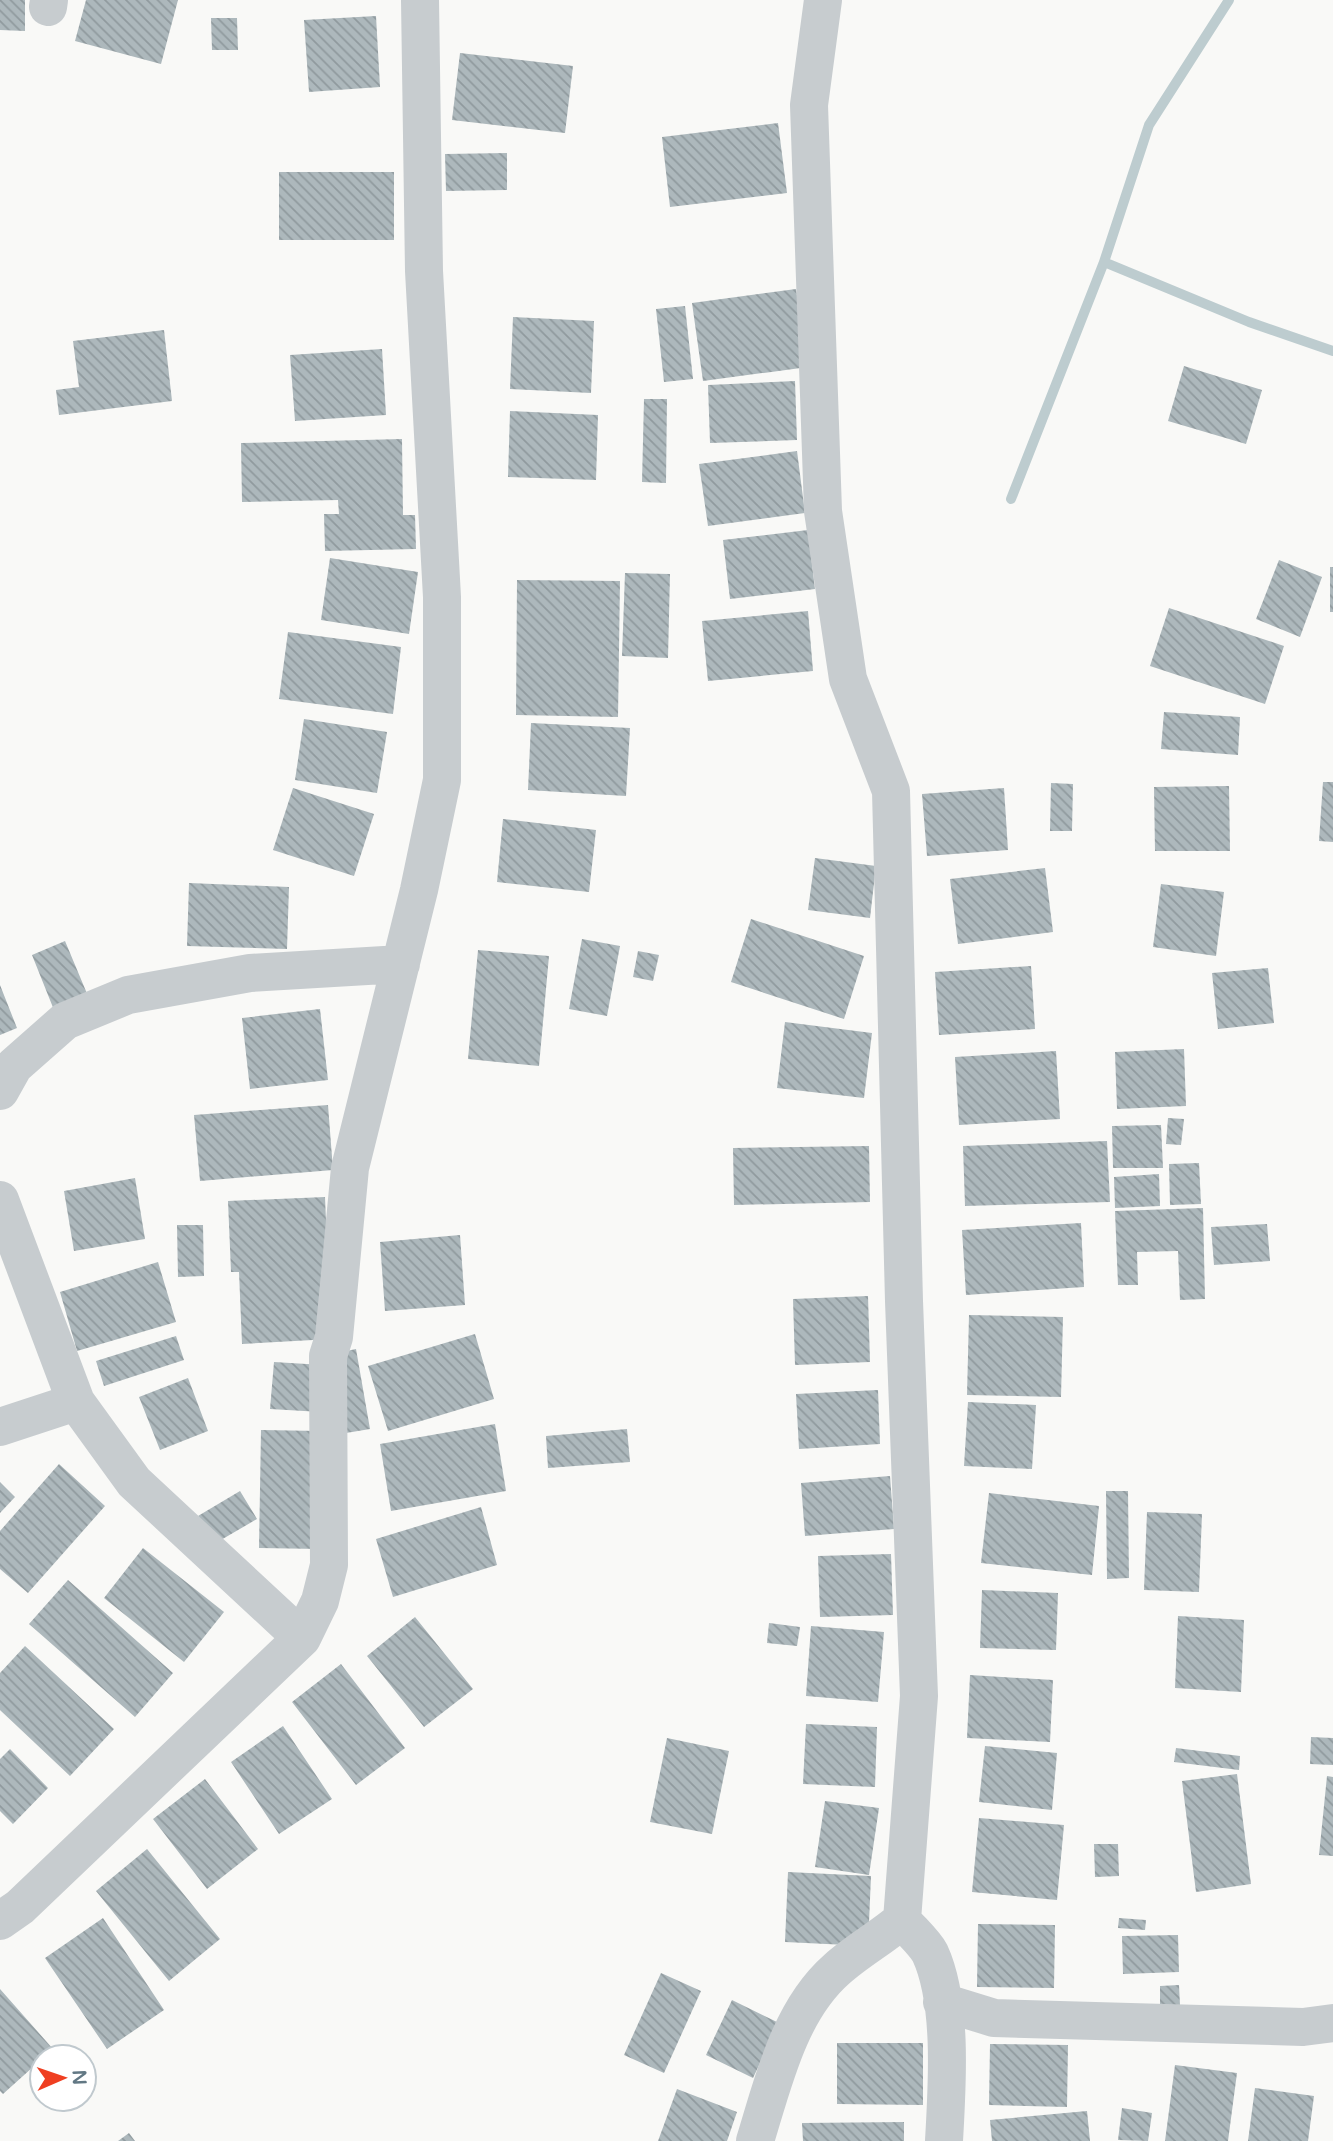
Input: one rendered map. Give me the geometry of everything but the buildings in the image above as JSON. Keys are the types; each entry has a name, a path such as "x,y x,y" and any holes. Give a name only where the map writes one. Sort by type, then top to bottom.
{"street":[{"path":"0,1921 20,1907 302,1638 320,1601 329,1565 328,1356 334,1337 350,1168 401,964 442,780 442,597 424,271 420,0"},
{"path":"823,0 809,105 823,511 848,679 891,791 905,1315 919,1696 902,1920 930,1952 942,2002 949,2066 944,2141"},
{"path":"0,1091 14,1066 65,1021 128,995 250,973 401,964"},
{"path":"0,1200 76,1402 134,1482 302,1638"},
{"path":"0,1427 76,1402"},
{"path":"754,2141 782,2053 811,1999 837,1969 902,1920"},
{"path":"942,2002 994,2018 1303,2027 1333,2023"}],"waterway":[{"path":"1011,499 1104,262 1149,125 1229,0"},
{"path":"1104,262 1249,322 1333,351"}]}
